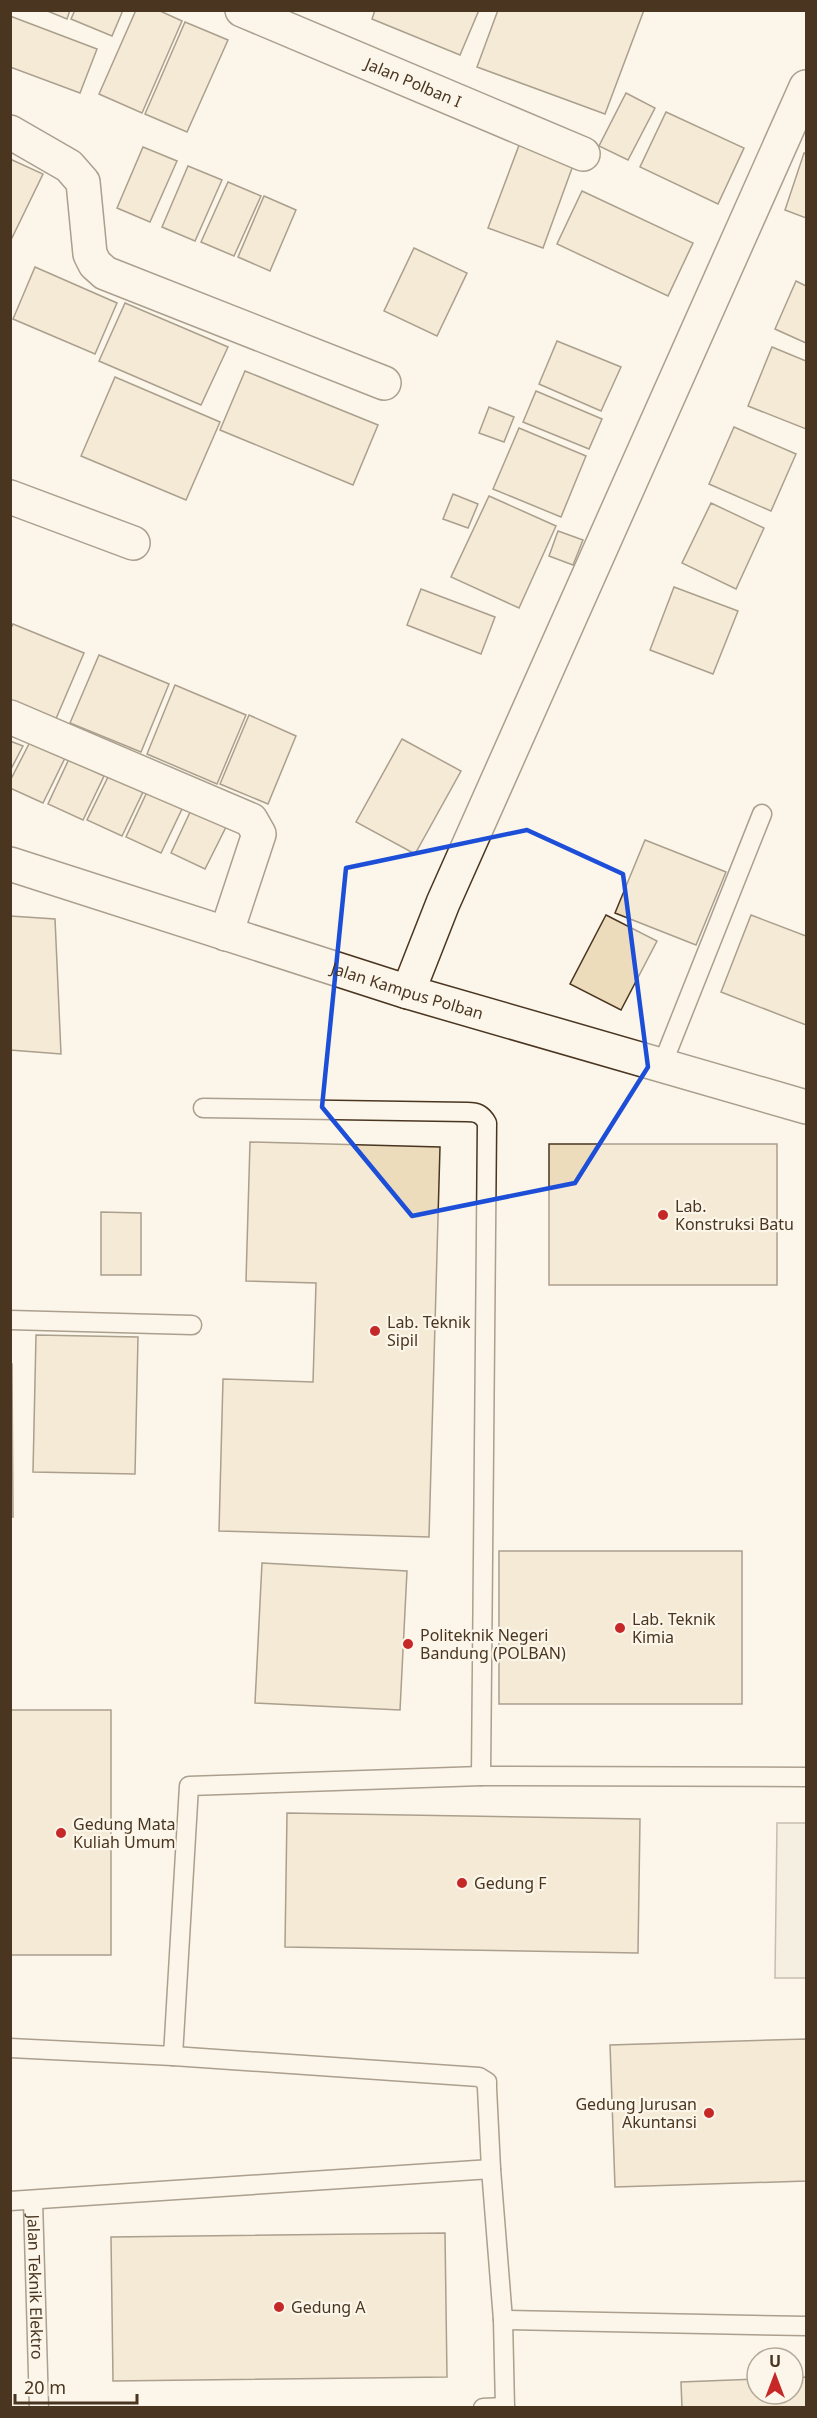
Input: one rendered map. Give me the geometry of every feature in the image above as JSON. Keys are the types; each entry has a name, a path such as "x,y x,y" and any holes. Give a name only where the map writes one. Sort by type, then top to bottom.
{"street":[{"name":"Jalan Polban I","path":"242,10 583,154"},
{"path":"408,992 443,903 807,87"},
{"path":"10,132 69,166 83,182 90,255 95,264 105,273 384,383"},
{"path":"10,497 133,543"},
{"path":"10,717 251,820 259,834 226,934"},
{"name":"Jalan Kampus Polban","path":"10,864 408,992 807,1107"}],"lane":[{"path":"662,1065 762,814"},
{"path":"204,1108 476,1112 483,1116 487,1123 481,1776"},
{"path":"10,1320 192,1325"},
{"path":"173,2056 189,1786 481,1776 807,1777"},
{"path":"10,2048 173,2056 479,2077 487,2082 491,2169 503,2320 505,2407 483,2408"},
{"path":"10,2200 33,2201 491,2169"},
{"name":"Jalan Teknik Elektro","path":"33,2201 39,2408"},
{"path":"503,2320 807,2326"}],"highlighted area":[{"path":"527,830 623,874 648,1067 575,1183 412,1216 322,1107 346,868"}],"shaded area":[{"path":"777,1823 806,1823 806,1978 775,1978"}],"building":[{"path":"45,10 70,10 67,19"},
{"path":"75,10 123,10 112,36 71,19"},
{"path":"136,10 158,10 182,21 142,113 99,94"},
{"path":"375,10 479,10 460,55 372,19"},
{"path":"498,10 644,10 605,114 477,67"},
{"path":"10,16 97,49 80,93 10,67"},
{"path":"185,22 228,40 187,132 145,114"},
{"path":"626,93 655,108 628,160 599,146"},
{"path":"666,112 744,148 718,204 640,167"},
{"path":"521,140 575,160 543,248 488,228"},
{"path":"143,147 177,161 150,222 117,208"},
{"path":"804,153 806,154 806,218 785,210"},
{"path":"10,159 43,174 10,242"},
{"path":"188,166 222,180 195,241 162,227"},
{"path":"228,182 261,196 234,256 201,242"},
{"path":"582,191 693,243 668,296 557,244"},
{"path":"264,196 296,210 270,271 238,257"},
{"path":"414,248 467,273 437,336 384,311"},
{"path":"35,267 117,303 95,354 13,319"},
{"path":"796,281 806,286 806,343 775,329"},
{"path":"125,303 228,347 201,405 99,361"},
{"path":"557,341 621,367 601,411 539,384"},
{"path":"772,347 806,361 806,429 748,406"},
{"path":"245,371 378,425 353,485 220,430"},
{"path":"115,377 220,422 186,500 81,456"},
{"path":"536,391 602,419 589,449 523,422"},
{"path":"489,407 514,417 504,442 479,433"},
{"path":"734,427 796,454 771,511 709,484"},
{"path":"519,428 586,456 561,517 493,489"},
{"path":"453,494 478,504 468,528 443,519"},
{"path":"489,496 556,526 519,608 451,577"},
{"path":"711,503 764,528 736,589 682,563"},
{"path":"558,531 583,540 573,565 549,556"},
{"path":"674,587 738,611 713,674 650,650"},
{"path":"421,589 495,617 481,654 407,625"},
{"path":"13,624 84,653 55,721 10,703 10,630"},
{"path":"99,655 169,684 141,752 70,723"},
{"path":"175,685 246,715 217,784 147,754"},
{"path":"249,715 296,736 268,804 220,784"},
{"path":"402,739 461,771 415,854 356,822"},
{"path":"10,741 23,746 10,771"},
{"path":"30,742 65,758 43,803 10,788 10,781"},
{"path":"69,759 104,776 83,820 48,804"},
{"path":"109,775 143,792 122,836 87,820"},
{"path":"147,792 182,809 161,853 126,837"},
{"path":"192,808 227,825 205,869 171,853"},
{"path":"645,840 726,872 696,945 615,913"},
{"path":"606,915 657,941 621,1010 570,984"},
{"path":"751,915 806,936 806,1025 721,992"},
{"path":"10,916 55,919 61,1054 10,1050"},
{"name":"Lab. Teknik Sipil","path":"250,1142 440,1147 429,1537 219,1531 223,1379 313,1382 316,1283 246,1281"},
{"name":"Lab. Konstruksi Batu","path":"549,1144 777,1144 777,1285 549,1285"},
{"path":"101,1212 141,1213 141,1275 101,1275"},
{"path":"36,1335 138,1337 135,1474 33,1472"},
{"path":"10,1364 12,1364 13,1517 10,1517"},
{"name":"Lab. Teknik Kimia","path":"499,1551 742,1551 742,1704 499,1704"},
{"path":"262,1563 407,1571 400,1710 255,1703"},
{"name":"Gedung Mata Kuliah Umum","path":"10,1710 111,1710 111,1955 10,1955"},
{"name":"Gedung F","path":"287,1813 640,1819 638,1953 285,1947"},
{"name":"Gedung Jurusan Akuntansi","path":"806,2039 806,2181 615,2187 610,2045"},
{"name":"Gedung A","path":"445,2233 447,2377 113,2381 111,2237"},
{"path":"805,2377 806,2408 682,2408 681,2382 745,2379 745,2406 805,2406"}],"place":[{"name":"Lab. Konstruksi Batu","path":"663,1215"},
{"name":"Lab. Teknik Sipil","path":"375,1331"},
{"name":"Lab. Teknik Kimia","path":"620,1628"},
{"name":"Politeknik Negeri Bandung (POLBAN)","path":"408,1644"},
{"name":"Gedung Mata Kuliah Umum","path":"61,1833"},
{"name":"Gedung F","path":"462,1883"},
{"name":"Gedung Jurusan Akuntansi","path":"709,2113"},
{"name":"Gedung A","path":"279,2307"}]}
